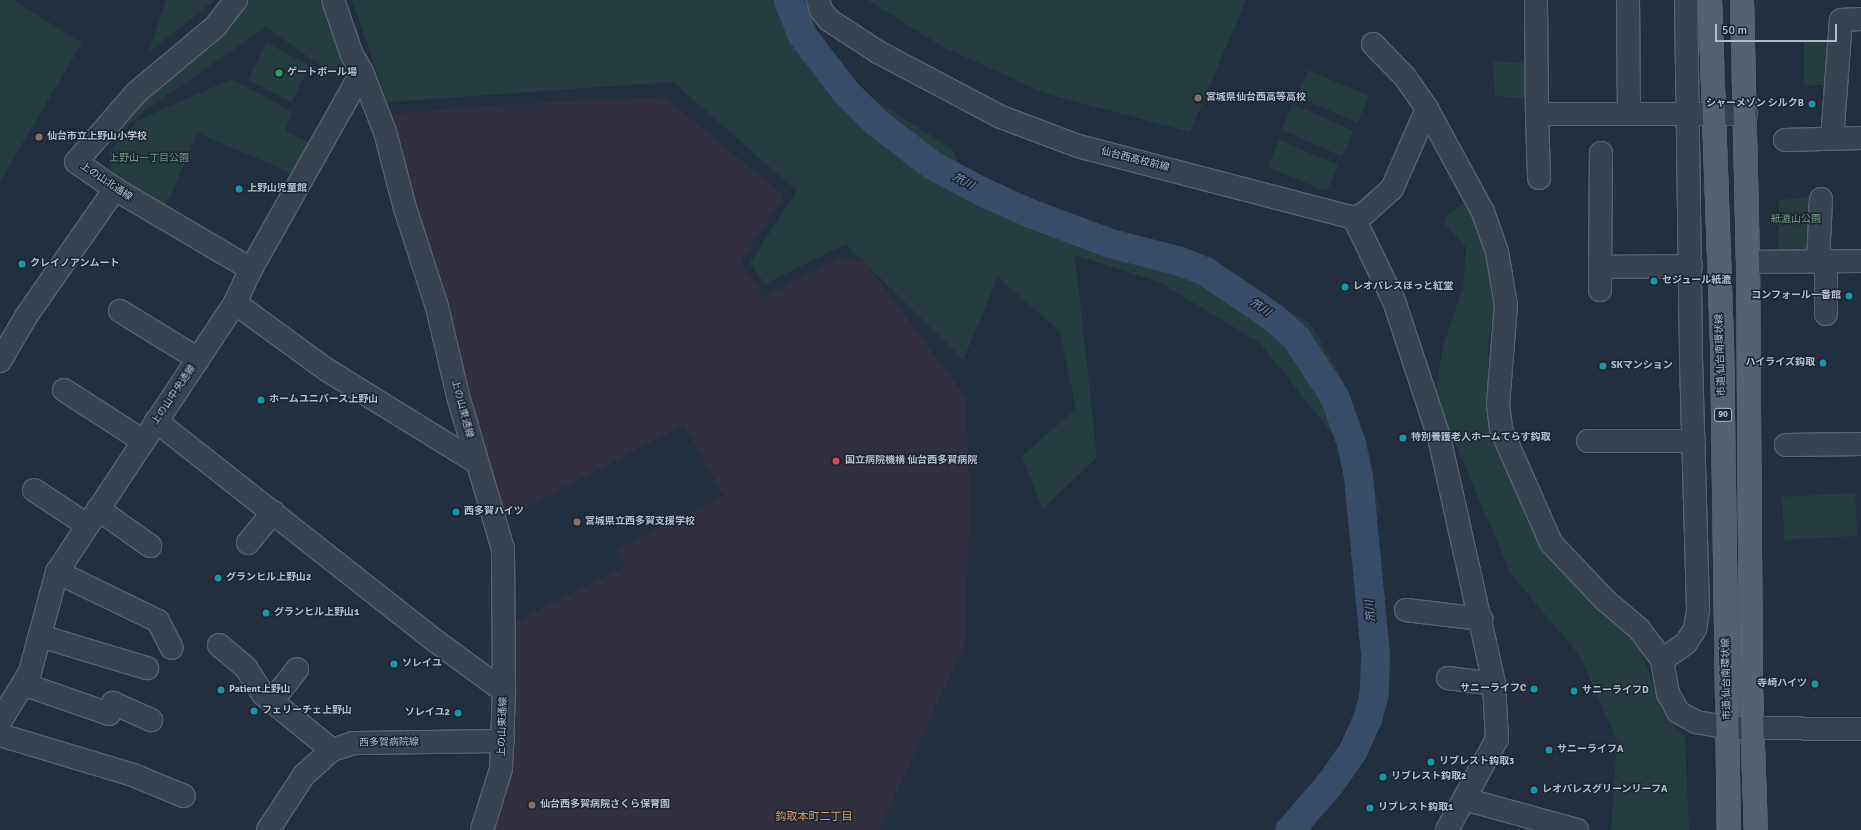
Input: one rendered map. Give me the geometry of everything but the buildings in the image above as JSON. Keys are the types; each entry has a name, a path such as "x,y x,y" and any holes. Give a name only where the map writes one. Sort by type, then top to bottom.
{"main road":[{"name":"市道 仙台南環状線","path":"1710,0 1722,343 1729,830"},
{"path":"1742,0 1746,114 1752,729 1756,830"}],"street":[{"name":"上の山北通線","path":"236,0 216,26 136,93 76,162 115,189 251,269"},
{"name":"上の山東通線","path":"333,0 352,55 362,72 385,132 405,208 437,307 476,462 503,549 504,691 501,769 482,830"},
{"name":"仙台西高校前線","path":"818,0 821,10 829,20 878,52 1001,118 1078,146 1354,218"},
{"path":"1536,0 1539,178"},
{"path":"1628,0 1629,113"},
{"path":"1662,660 1686,643 1695,629 1698,608 1686,0"},
{"path":"1832,139 1841,20 1861,19"},
{"path":"1373,44 1405,77 1427,109 1484,212 1498,252 1506,305 1498,404 1501,428 1551,543 1605,600 1639,629 1662,660 1668,693 1678,712 1696,722 1728,728 1861,729"},
{"name":"上の山中央通線","path":"0,722 30,672 57,572 235,303 251,269 362,72"},
{"path":"1427,109 1392,189 1365,213 1354,218 1394,301 1440,437 1494,684 1497,739 1447,830"},
{"path":"1537,114 1746,114"},
{"path":"1785,140 1861,138"},
{"path":"1600,290 1602,267 1601,153"},
{"path":"0,360 27,315 115,189"},
{"path":"1821,199 1822,262 1826,314"},
{"path":"1748,262 1861,261"},
{"path":"1602,267 1691,266"},
{"path":"235,303 327,370 476,462"},
{"path":"120,311 198,359"},
{"path":"64,390 143,441"},
{"path":"156,421 436,642 504,691"},
{"path":"1588,441 1694,441"},
{"path":"1786,445 1861,444"},
{"path":"34,490 93,517 150,546"},
{"path":"248,543 273,512"},
{"path":"57,572 158,621 172,648"},
{"path":"1406,610 1481,619"},
{"path":"40,636 148,668"},
{"path":"219,645 246,668 263,694 273,700 332,750"},
{"path":"273,700 297,669"},
{"path":"1448,678 1494,684"},
{"path":"23,684 109,714 113,703 151,720"},
{"path":"0,735 133,775 184,796"},
{"name":"西多賀病院線","path":"268,830 304,775 332,750 353,743 503,741"},
{"path":"1464,799 1577,830"}],"shaded area":[{"name":"国立病院機構 仙台西多賀病院","path":"664,97 784,196 740,262 764,297 840,258 865,262 966,397 970,501 965,643 879,830 493,830 508,781 514,721 511,624 626,566 617,549 724,496 684,425 501,520 382,115 513,104"}],"green space":[{"path":"0,0 13,0 82,43 0,181"},
{"path":"166,0 215,0 149,52"},
{"path":"248,0 319,0 347,74 337,77 266,27 146,110 105,147 101,138 138,101 189,65 241,11"},
{"path":"352,0 810,0 816,24 806,57 951,148 978,197 1092,222 1174,246 1310,323 1343,380 1381,514 1334,436 1260,343 1159,282 1075,255 1097,457 1043,509 1022,456 1076,409 1060,332 998,277 963,360 846,244 765,284 750,263 797,191 673,82 387,102"},
{"path":"868,0 1246,0 1190,132 1047,94 941,46"},
{"path":"1804,42 1831,42 1831,85 1804,85"},
{"name":"ゲートボール場","path":"267,43 310,66 291,102 248,79"},
{"path":"1493,61 1526,63 1528,99 1495,96"},
{"path":"1308,70 1369,96 1357,122 1297,97"},
{"name":"上野山一丁目公園","path":"232,79 292,112 285,131 315,145 298,176 198,133 166,205 121,184 111,169 110,151 138,120"},
{"path":"1293,104 1353,131 1342,156 1282,130"},
{"path":"1279,140 1338,165 1327,192 1268,167"},
{"name":"紙漉山公園","path":"1814,197 1809,253 1778,252 1779,200"},
{"path":"1468,201 1480,222 1497,303 1488,339 1488,415 1507,470 1544,544 1637,640 1664,716 1685,736 1689,830 1611,830 1617,741 1580,656 1511,574 1435,396 1443,346 1463,288 1466,247 1443,222 1449,213"},
{"path":"1855,493 1857,536 1784,540 1782,497"}],"waterway":[{"name":"笊川","path":"788,0 802,35 845,91 876,122 932,165 981,191 1030,213 1110,243 1180,261 1205,271 1273,317 1296,338 1334,396 1351,443 1358,477 1375,655 1374,693 1368,716 1353,750 1330,783 1289,830"}],"place":[{"name":"ゲートボール場","path":"279,73"},
{"name":"宮城県仙台西高等高校","path":"1198,98"},
{"name":"シャーメゾン シルクB","path":"1812,104"},
{"name":"仙台市立上野山小学校","path":"39,137"},
{"name":"上野山児童館","path":"239,189"},
{"name":"クレイノアンムート","path":"22,264"},
{"name":"セジュール紙漉","path":"1654,281"},
{"name":"レオパレスほっと紅堂","path":"1345,287"},
{"name":"コンフォール一番館","path":"1849,296"},
{"name":"ハイライズ鈎取","path":"1823,363"},
{"name":"SKマンション","path":"1603,366"},
{"name":"ホームユニバース上野山","path":"261,400"},
{"name":"特別養護老人ホームてらす鈎取","path":"1403,438"},
{"name":"国立病院機構 仙台西多賀病院","path":"836,461"},
{"name":"西多賀ハイツ","path":"456,512"},
{"name":"宮城県立西多賀支援学校","path":"577,522"},
{"name":"グランヒル上野山2","path":"218,578"},
{"name":"グランヒル上野山1","path":"266,613"},
{"name":"ソレイユ","path":"394,664"},
{"name":"寺崎ハイツ","path":"1815,684"},
{"name":"サニーライフC","path":"1534,689"},
{"name":"Patient上野山","path":"221,690"},
{"name":"サニーライフD","path":"1574,691"},
{"name":"フェリーチェ上野山","path":"254,711"},
{"name":"ソレイユ2","path":"458,713"},
{"name":"サニーライフA","path":"1549,750"},
{"name":"リブレスト鈎取3","path":"1431,762"},
{"name":"リブレスト鈎取2","path":"1383,777"},
{"name":"レオパレスグリーンリーフA","path":"1534,790"},
{"name":"仙台西多賀病院さくら保育園","path":"532,805"},
{"name":"リブレスト鈎取1","path":"1370,808"}],"district":[{"name":"鈎取本町二丁目","path":"814,817"}]}
